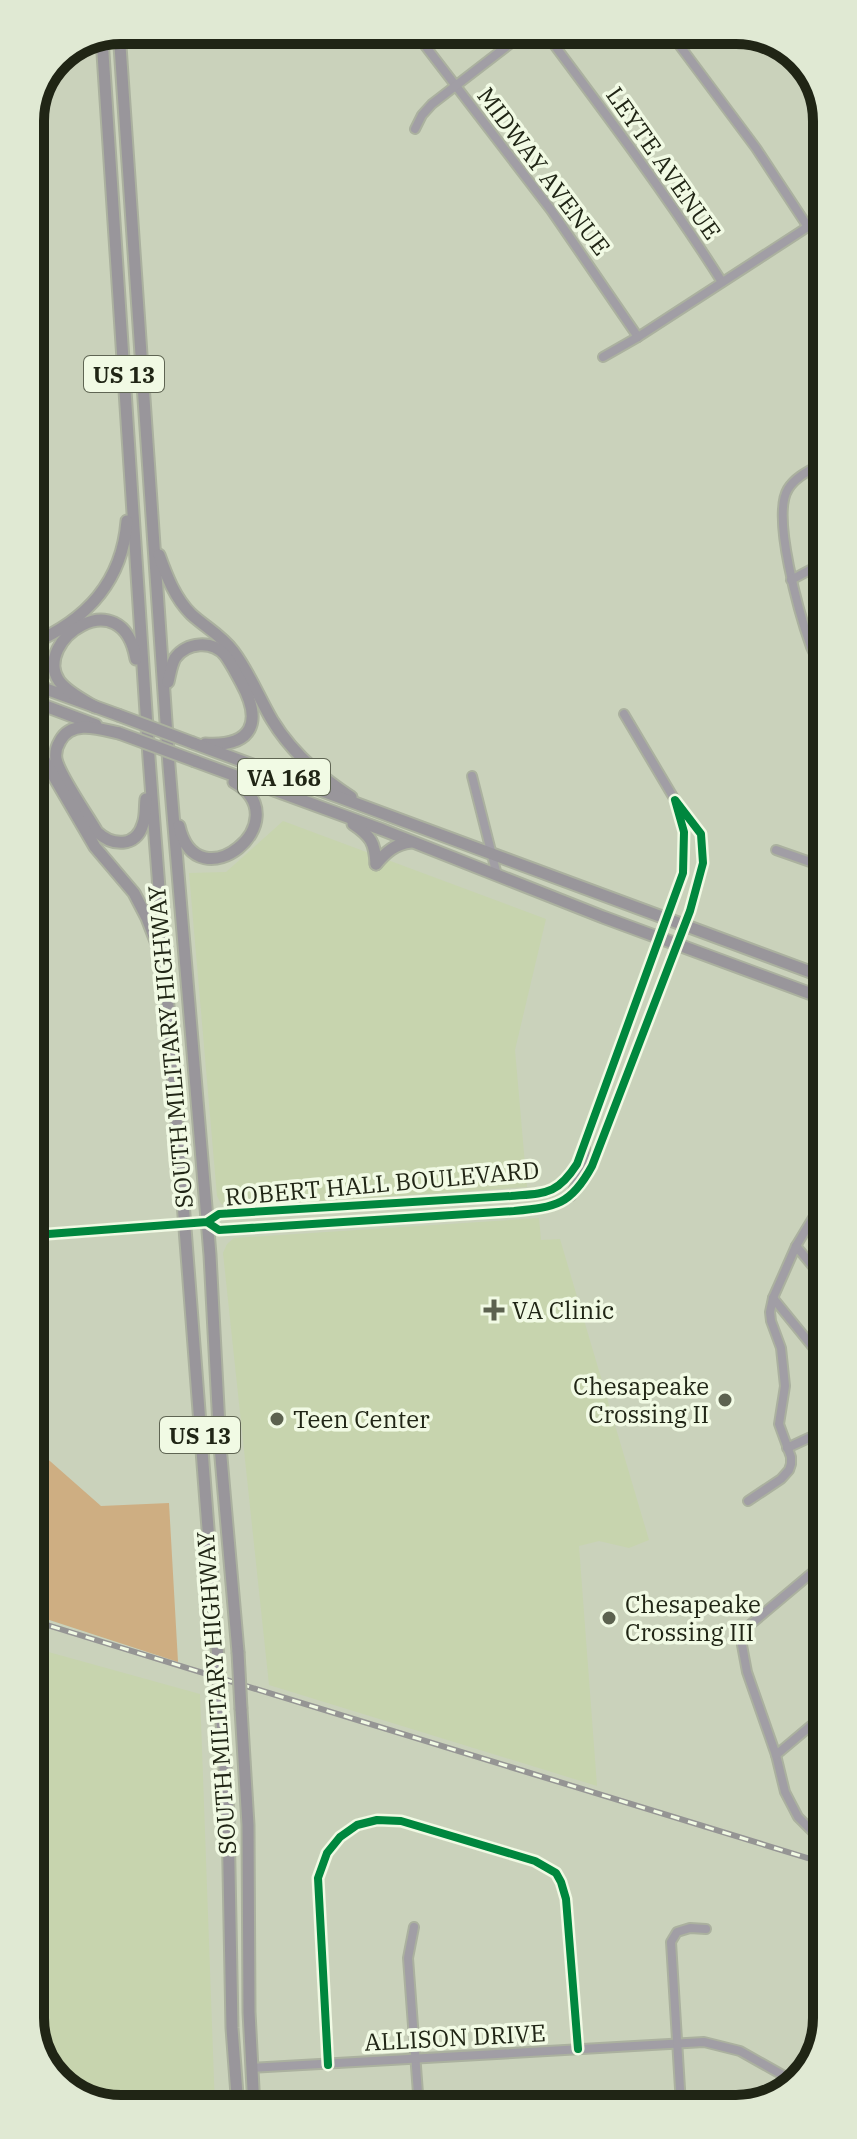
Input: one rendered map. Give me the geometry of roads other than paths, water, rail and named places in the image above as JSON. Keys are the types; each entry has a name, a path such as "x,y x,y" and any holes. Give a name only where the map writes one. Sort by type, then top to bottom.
{"main road":[{"name":"SOUTH MILITARY HIGHWAY","path":"120,44 169,766 207,1222 220,1446 238,1652 248,1825 249,2012 253,2095"},
{"name":"SOUTH MILITARY HIGHWAY","path":"103,46 145,711 221,1704 237,2095"},
{"path":"44,637 77,617 101,595 110,581 125,539 129,468"},
{"path":"154,543 172,589 181,603 230,647 286,741 318,774 376,811"},
{"path":"95,707 58,680 54,660 56,650 74,630 88,621 107,620 124,629 134,648 145,711"},
{"path":"166,719 168,684 176,657 194,645 205,644 224,654 253,708 251,726 238,741 229,744 193,743"},
{"name":"VA 168","path":"44,688 813,973"},
{"name":"VA 168","path":"44,705 813,995"},
{"path":"119,733 81,727 64,735 56,750 59,766 97,832 112,842 131,840 143,826 149,758"},
{"path":"44,760 95,847 134,893 158,944 165,972"},
{"path":"169,766 174,804 184,842 195,854 216,859 236,849 252,831 258,812 256,802 243,786 195,761"},
{"path":"339,815 369,836 375,848 376,864 386,852 412,842"}],"street":[{"name":"MIDWAY AVENUE","path":"424,44 551,210 638,337"},
{"path":"415,129 432,104 509,44"},
{"name":"LEYTE AVENUE","path":"554,44 639,158 722,282"},
{"path":"678,44 756,148 808,227"},
{"path":"603,357 813,224"},
{"path":"813,469 796,480 784,498 783,520 791,580 813,652"},
{"path":"791,580 813,568"},
{"path":"624,714 675,800"},
{"path":"472,776 497,875"},
{"name":"ROBERT HALL BOULEVARD","path":"44,1235 207,1222 219,1214 542,1194 556,1189 577,1164 683,873 684,832 675,800"},
{"name":"ROBERT HALL BOULEVARD","path":"207,1222 219,1230 500,1212 542,1208 571,1196 581,1187 592,1166 684,925 703,863 701,834 675,800"},
{"path":"776,850 813,863"},
{"path":"571,1196 585,1163 585,1143"},
{"path":"748,1501 789,1470 791,1457 779,1424 785,1386 781,1348 770,1316 773,1298 796,1246 813,1218"},
{"path":"796,1246 813,1267"},
{"path":"773,1298 813,1347"},
{"path":"787,1448 813,1436"},
{"path":"813,1572 745,1629 742,1645 747,1672 776,1755 785,1792 798,1817 813,1832"},
{"path":"776,1755 813,1724"},
{"path":"328,2065 318,1878 327,1853 340,1837 357,1825 377,1820 401,1821 535,1861 556,1873 566,1899 578,2049"},
{"path":"414,1927 408,1958 418,2095"},
{"path":"680,2095 671,1942 677,1932 690,1928 706,1929"},
{"name":"ALLISON DRIVE","path":"251,2068 704,2042 740,2051 785,2077"}],"railway":[{"path":"44,1624 813,1860"}],"place":[{"name":"VA Clinic","path":"494,1310"},
{"name":"Chesapeake Crossing II","path":"725,1400"},
{"name":"Teen Center","path":"277,1419"},
{"name":"Chesapeake Crossing III","path":"609,1618"}]}
